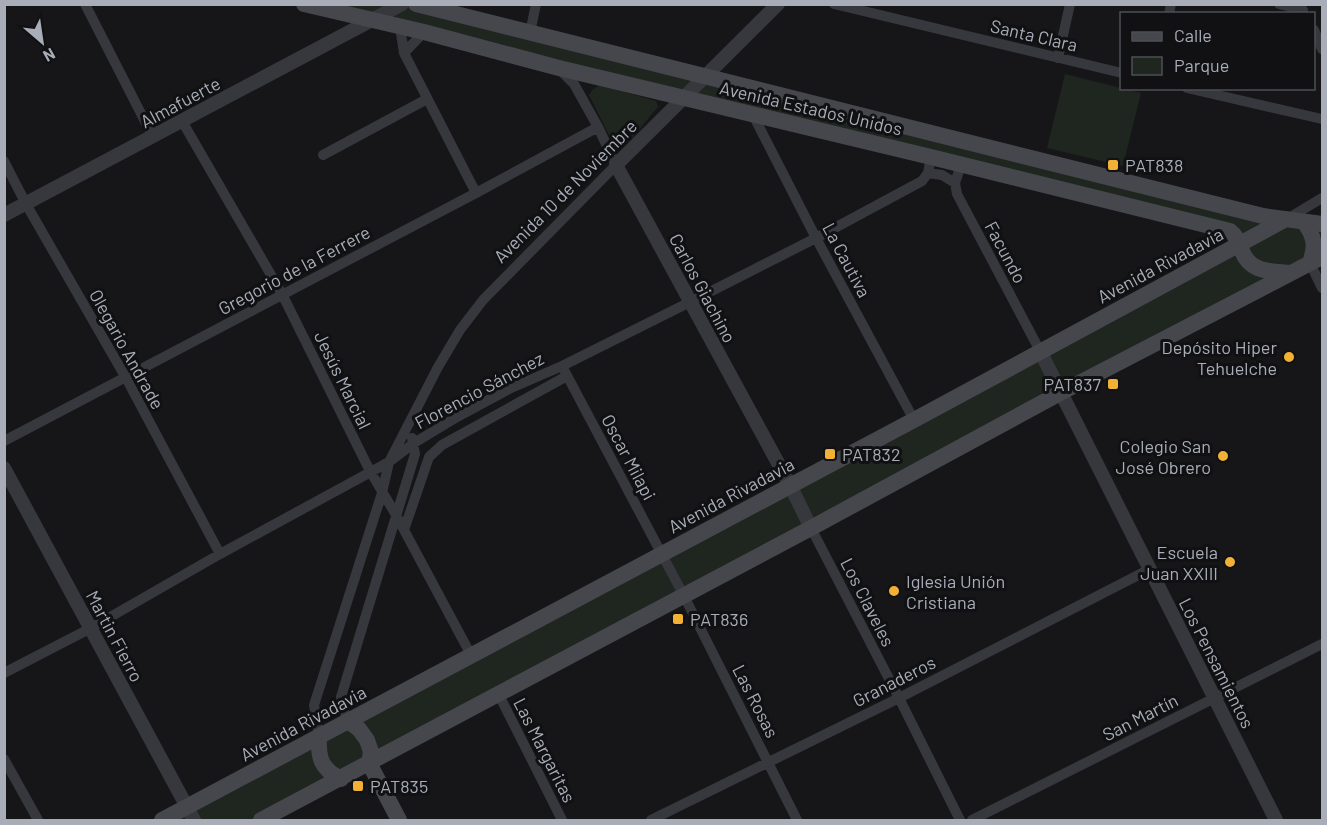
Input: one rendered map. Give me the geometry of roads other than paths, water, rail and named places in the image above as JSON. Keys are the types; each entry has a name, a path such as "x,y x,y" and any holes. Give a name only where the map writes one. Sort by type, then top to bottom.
{"main road":[{"name":"Avenida Estados Unidos","path":"304,4 752,114 930,165 961,165 1230,231 1235,235 1244,257 1251,265 1261,270 1290,273"},
{"path":"400,27 404,4"},
{"name":"Avenida Estados Unidos","path":"426,6 1263,216 1286,219"},
{"path":"424,32 426,6"},
{"path":"930,165 936,133"},
{"path":"961,165 966,141"},
{"path":"1286,219 1323,224"},
{"name":"Avenida Rivadavia","path":"162,820 190,814 319,737 1286,219"},
{"path":"261,820 812,528 1062,392 1316,260 1311,231 1304,222"},
{"path":"348,722 359,729 367,740 371,752 369,763 399,820"},
{"path":"319,737 318,750 322,763 330,774 340,778"}],"street":[{"path":"85,4 153,137"},
{"name":"Almafuerte","path":"4,215 404,4"},
{"path":"530,33 536,4"},
{"name":"Avenida 10 de Noviembre","path":"319,737 314,705 382,493 389,462 438,367 460,330 483,300 778,4"},
{"name":"Santa Clara","path":"834,4 1120,73"},
{"path":"1058,58 1070,4"},
{"path":"1279,4 1303,9"},
{"path":"400,27 404,53 476,193"},
{"path":"404,53 424,32"},
{"path":"1315,32 1323,49"},
{"name":"Carlos Giachino","path":"559,68 574,84 598,127 616,165 812,528"},
{"path":"1196,90 1323,119"},
{"path":"323,155 428,99"},
{"name":"La Cautiva","path":"752,114 914,420"},
{"name":"Jesús Marcial","path":"182,121 282,294 370,471 471,655"},
{"name":"Gregorio de la Ferrere","path":"4,441 598,127"},
{"name":"Olegario Andrade","path":"4,161 26,204 126,378 220,554"},
{"path":"930,165 942,176 955,183 961,165"},
{"name":"Florencio Sánchez","path":"4,673 91,628 220,554 389,462 414,443 509,389 564,371 922,181 930,165"},
{"name":"Facundo","path":"955,183 957,194 1040,351"},
{"path":"1286,219 1323,198"},
{"path":"1316,260 1323,288"},
{"name":"Los Pensamientos","path":"1040,351 1276,820"},
{"path":"404,530 429,457 434,452 564,371"},
{"name":"Oscar Milapi","path":"564,371 684,596"},
{"path":"348,722 341,697 415,454 408,427"},
{"name":"Martin Fierro","path":"4,468 190,814"},
{"name":"Los Claveles","path":"812,528 960,820"},
{"name":"Granaderos","path":"651,820 899,698 1150,568"},
{"name":"Las Rosas","path":"684,596 797,820"},
{"name":"San Martín","path":"972,820 1323,644"},
{"name":"Las Margaritas","path":"499,695 562,820"},
{"path":"4,759 38,820"}],"place":[{"name":"PAT838","path":"1113,165"},
{"name":"Depósito Hiper Tehuelche","path":"1289,357"},
{"name":"PAT837","path":"1113,384"},
{"name":"PAT832","path":"830,454"},
{"name":"Colegio San José Obrero","path":"1223,456"},
{"name":"Escuela Juan XXIII","path":"1230,562"},
{"name":"Iglesia Unión Cristiana","path":"894,591"},
{"name":"PAT836","path":"678,619"},
{"name":"PAT835","path":"358,786"}]}
